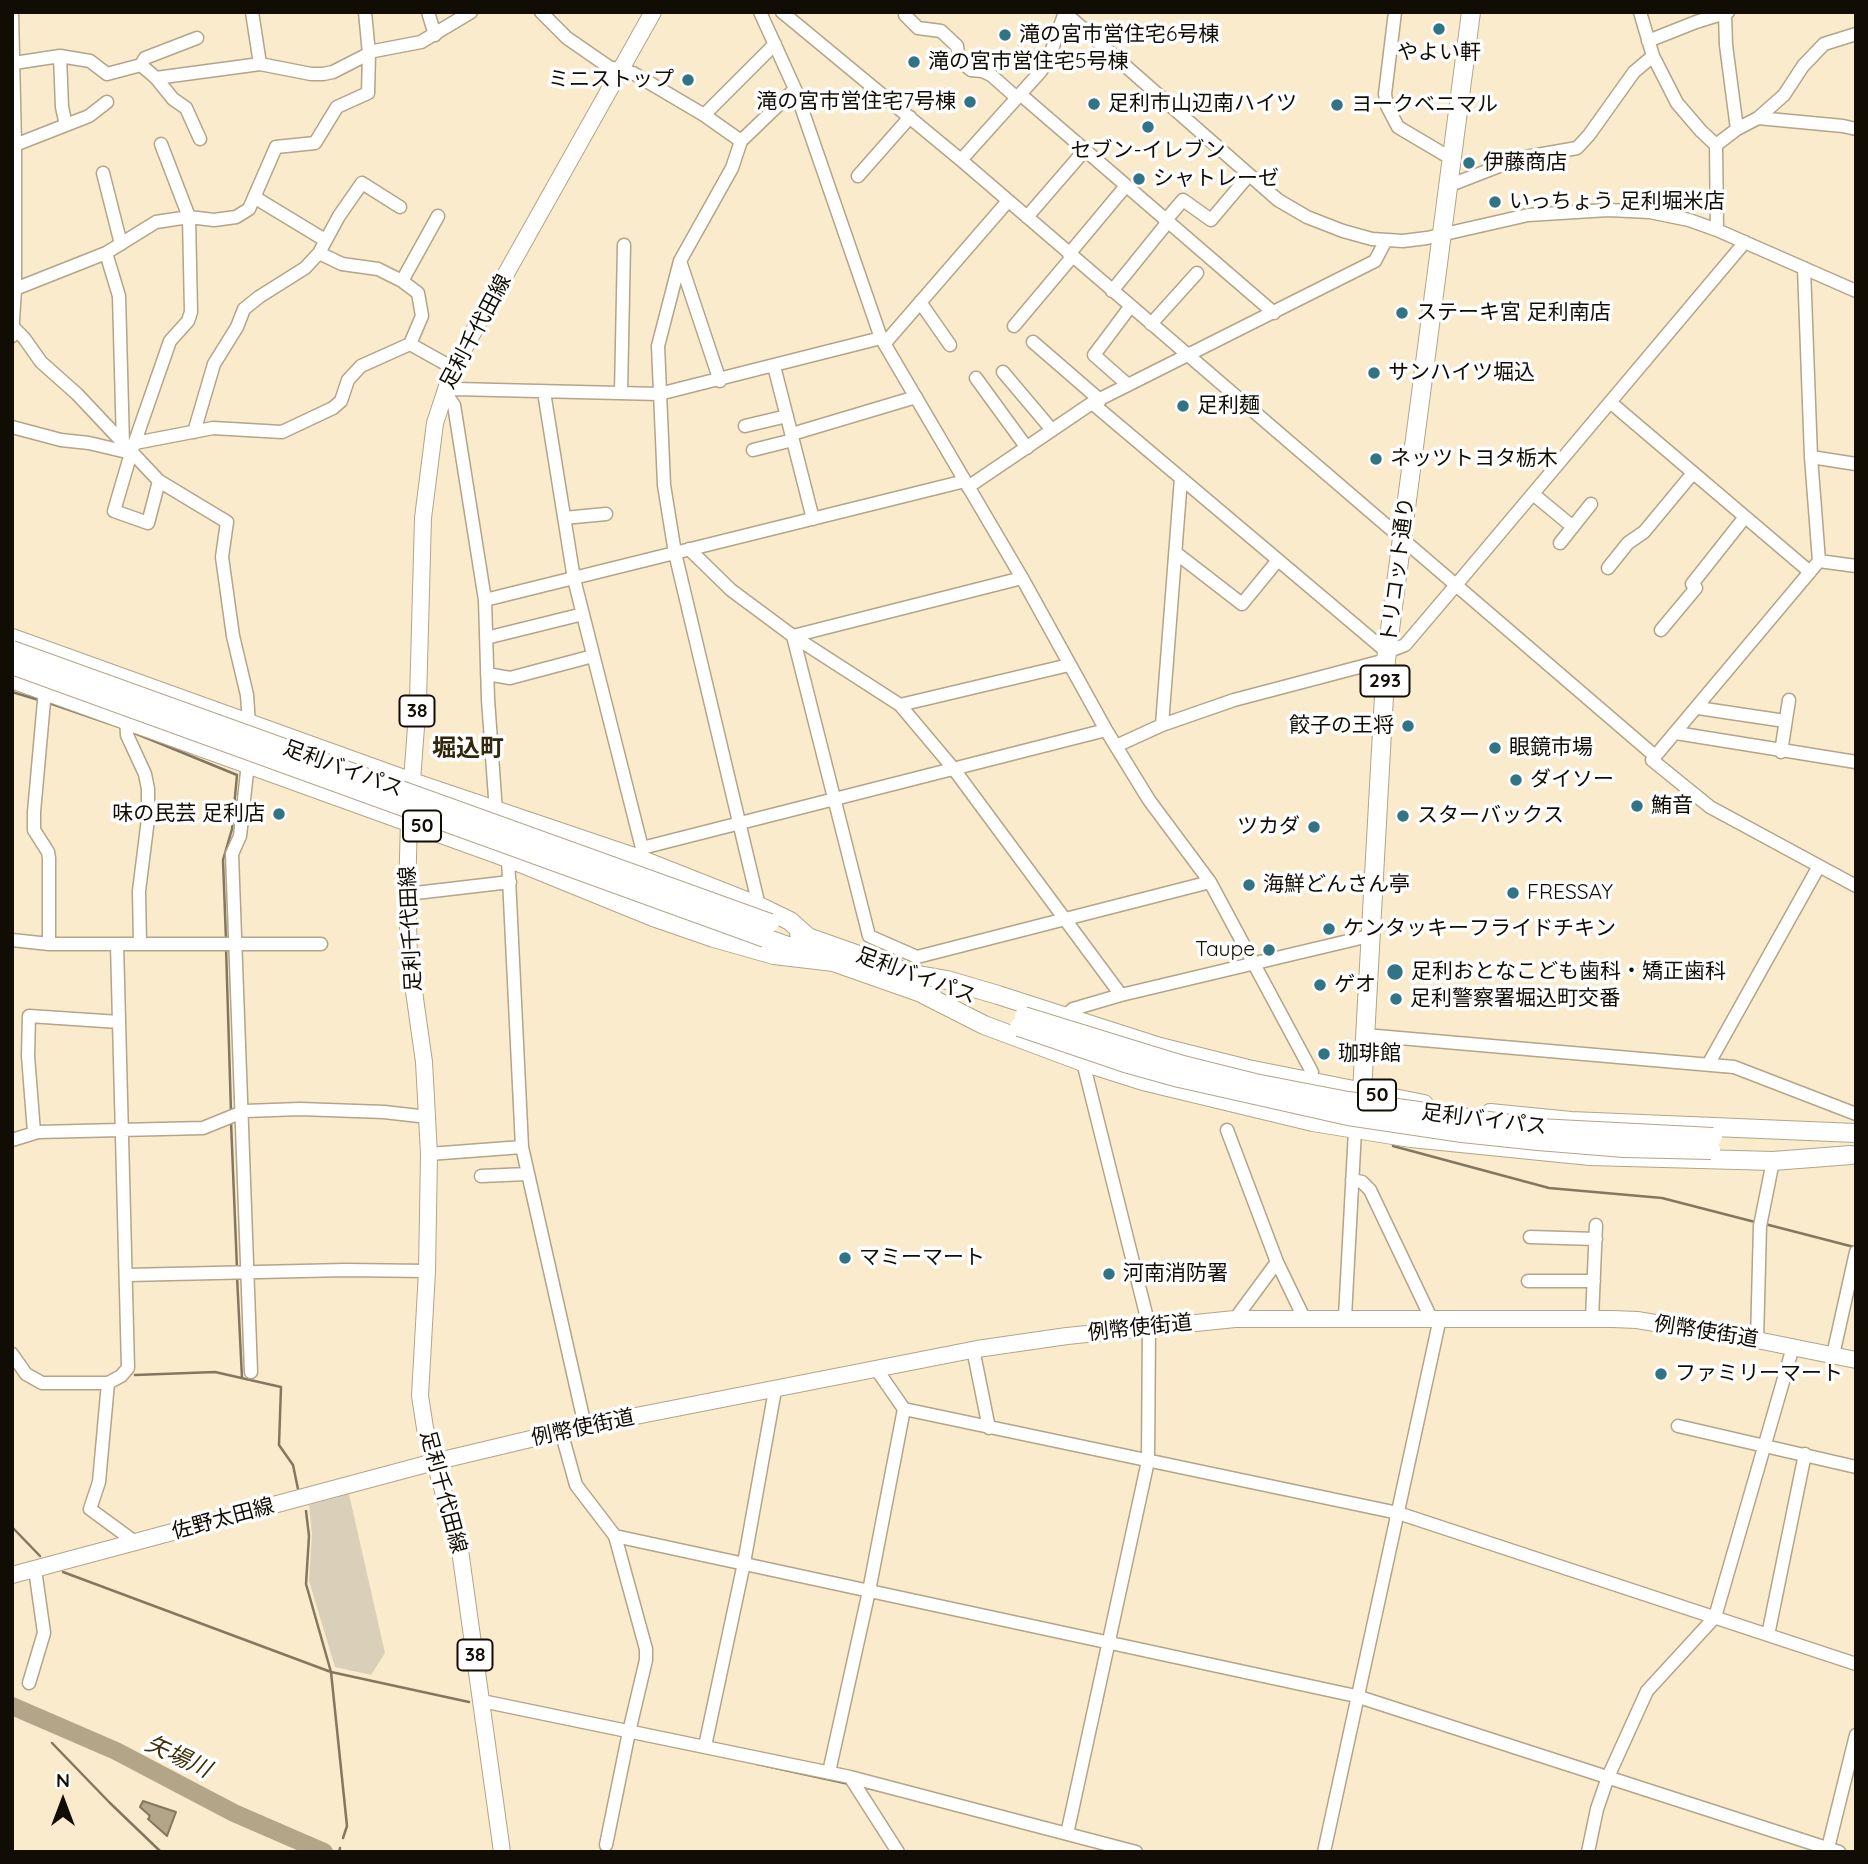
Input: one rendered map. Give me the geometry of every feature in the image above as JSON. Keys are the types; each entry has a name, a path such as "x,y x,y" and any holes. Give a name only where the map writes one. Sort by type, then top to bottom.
{"highway":[{"name":"トリコット通り","path":"1355,1129 1362,1092 1366,1035 1369,936 1387,656 1471,12"},
{"name":"50","path":"12,638 496,812 641,854 790,920 809,938"},
{"name":"足利バイパス","path":"12,650 767,930 834,962 923,994 1183,1065 1255,1083 1348,1101 1538,1128 1712,1144 1854,1150"},
{"name":"足利バイパス","path":"12,665 767,930 809,938 912,974 1021,1021"},
{"name":"50","path":"12,679 409,821 653,917 774,955 834,962"},
{"name":"50","path":"912,974 947,980 1160,1047 1311,1082 1420,1103 1492,1114 1571,1121 1856,1133"},
{"name":"50","path":"923,994 984,1025 1083,1062 1202,1096 1313,1122 1494,1148 1577,1155 1773,1161 1854,1150"}],"main road":[{"name":"足利千代田線","path":"502,1852 460,1550 425,1428 420,1395 427,1271 429,1154 424,1062 409,956 407,894 409,821 418,700 423,518 431,446 444,391 453,369 653,12"},
{"name":"例幣使街道","path":"434,1462 585,1426 973,1349 1149,1326 1235,1319 1345,1317 1637,1320 1856,1360"},
{"name":"佐野太田線","path":"12,1575 434,1462"}],"street":[{"path":"12,12 15,145 13,333 24,338 41,362 130,447 159,481 227,522 222,557 233,636 247,695 249,724"},
{"path":"252,12 260,64"},
{"path":"15,289 106,253 156,222 189,218 236,218 249,209 276,147 315,143 337,107 368,93 369,54 365,12"},
{"path":"428,12 435,35"},
{"path":"156,78 260,64 312,74 333,72 369,54 435,35 471,12"},
{"path":"541,12 567,38 609,67 633,73 704,115 741,141"},
{"path":"760,12 795,89 883,341 1022,578 1106,730 1149,800 1210,882 1312,1072 1311,1082"},
{"path":"782,12 961,159 1130,307 1656,756"},
{"path":"905,12 918,28 941,32 957,46 959,60 971,70 991,75 1018,96 1274,313"},
{"path":"961,159 1046,62 1065,12 1278,200 1307,217 1359,236 1386,240 1419,239 1528,215 1598,210 1650,212 1689,219 1856,291"},
{"path":"1395,12 1385,94 1387,106 1398,127 1452,159"},
{"path":"1640,12 1653,56 1677,103 1716,145 1717,230"},
{"path":"1648,41 1727,13 1726,44 1737,129"},
{"path":"1716,145 1737,129 1758,118 1784,95 1804,66 1824,44 1856,34"},
{"path":"14,63 60,56 90,61 107,74 141,65 145,58 197,38"},
{"path":"704,115 775,44"},
{"path":"60,56 62,107 66,125"},
{"path":"1448,186 1520,158 1577,148 1634,72 1653,56"},
{"path":"141,65 173,99 186,108 200,139"},
{"path":"759,906 675,553 664,485 658,346 680,261 732,168 741,141 795,89"},
{"path":"15,145 89,116 107,102"},
{"path":"858,176 910,117"},
{"path":"1758,118 1856,129"},
{"path":"159,481 148,523 114,511 130,447 170,341 188,321 191,312 189,218 161,144"},
{"path":"1027,218 1084,151"},
{"path":"103,173 121,244"},
{"path":"1112,290 1184,200 1211,220 1249,175"},
{"path":"194,432 214,364 237,327 244,309 305,268 319,253 338,216 362,183 400,207"},
{"path":"1014,326 1125,187"},
{"path":"254,197 326,240"},
{"path":"496,812 485,600 454,405 444,391 456,389 659,394 883,341 1008,201"},
{"path":"402,281 438,216"},
{"path":"485,600 967,484 1027,448 1096,401 1375,261 1386,240"},
{"path":"1116,746 1162,725 1234,700 1387,656 1405,645 1745,242"},
{"path":"621,393 624,246"},
{"path":"106,253 119,296 130,447"},
{"path":"12,427 61,440 130,447 213,428 282,432 332,408 341,401 348,380 360,366 410,344 422,316 418,293 402,281 378,269 342,264 319,253"},
{"path":"680,261 720,381"},
{"path":"1804,268 1818,561 1652,760 1710,807 1856,886"},
{"path":"1151,324 1197,273"},
{"path":"920,302 950,345"},
{"path":"1128,385 1094,355 1130,307"},
{"path":"1033,342 1181,478 1387,656"},
{"path":"410,344 453,369"},
{"path":"774,366 813,519"},
{"path":"1003,372 1052,430"},
{"path":"976,378 1027,448"},
{"path":"544,392 574,579 641,854 739,823 1106,730"},
{"path":"753,450 916,397"},
{"path":"1611,402 1810,572"},
{"path":"745,426 787,416"},
{"path":"1811,457 1856,464"},
{"path":"1607,569 1628,543 1644,532 1693,473"},
{"path":"1162,725 1181,478"},
{"path":"1533,494 1573,527"},
{"path":"1560,543 1591,504"},
{"path":"564,518 606,514"},
{"path":"1661,630 1696,588 1692,584 1745,517"},
{"path":"689,549 731,590 793,636 900,705 953,768 1121,995"},
{"path":"1176,553 1242,604 1278,560"},
{"path":"1818,561 1856,566"},
{"path":"793,636 1022,578"},
{"path":"486,638 583,614"},
{"path":"793,636 869,936 917,957 1210,882"},
{"path":"487,674 510,678 593,656"},
{"path":"900,705 1069,665"},
{"path":"45,690 34,830 49,858 50,944"},
{"path":"1781,752 1789,700"},
{"path":"1698,708 1785,721"},
{"path":"125,718 127,736 145,774 148,789 148,819 139,891 140,944"},
{"path":"1676,733 1856,762"},
{"path":"248,763 240,836 232,854 251,1372"},
{"path":"508,858 522,1147 585,1426"},
{"path":"1709,1063 1819,866"},
{"path":"407,894 510,882"},
{"path":"1065,1016 1073,1009 1121,995 1369,936"},
{"path":"12,940 50,944 321,944"},
{"path":"12,1354 26,1374 43,1383 108,1383 121,1377 128,1368 117,944"},
{"path":"34,1132 28,1056 29,1016 118,1022"},
{"path":"1366,1035 1734,1067 1856,1114"},
{"path":"1067,1834 1148,1461 1149,1326 1083,1062"},
{"path":"12,1140 34,1132 204,1128 240,1112 300,1109 384,1112 428,1117"},
{"path":"1345,1317 1355,1129"},
{"path":"1227,1130 1277,1262 1304,1318"},
{"path":"429,1154 522,1147"},
{"path":"1758,1340 1760,1226 1773,1161"},
{"path":"481,1176 527,1174"},
{"path":"1324,1852 1356,1696 1398,1514 1435,1318 1370,1189 1362,1182 1352,1180"},
{"path":"1592,1318 1596,1225"},
{"path":"1530,1237 1596,1239"},
{"path":"1833,1355 1856,1252"},
{"path":"1235,1319 1277,1262"},
{"path":"127,1275 345,1269 427,1271"},
{"path":"1528,1281 1594,1281"},
{"path":"1588,1852 1597,1809 1608,1777 1647,1691 1715,1617 1793,1347"},
{"path":"973,1349 989,1427"},
{"path":"877,1370 905,1409 1398,1514 1856,1664"},
{"path":"108,1383 99,1482 90,1509 135,1542"},
{"path":"705,1746 744,1563 775,1390"},
{"path":"829,1772 905,1409"},
{"path":"1678,1426 1856,1467"},
{"path":"561,1432 576,1485 615,1536 646,1649 646,1660 606,1845"},
{"path":"1768,1635 1805,1454"},
{"path":"615,1536 1356,1696 1831,1850 1856,1735"},
{"path":"29,1684 44,1633 35,1569"},
{"path":"482,1701 829,1772 1136,1852"},
{"path":"850,1777 898,1852"}],"shaded area":[{"path":"349,1494 385,1653 371,1675 335,1667 309,1581 312,1535 309,1505"},
{"path":"143,1801 176,1812 167,1836 148,1819 150,1816 140,1807"}],"waterway":[{"path":"12,692 39,700"},
{"path":"49,703 122,728"},
{"path":"132,732 237,775 232,829 223,860 226,940"},
{"path":"226,947 231,1112"},
{"path":"231,1122 237,1269"},
{"path":"1393,1146 1549,1188 1662,1198 1755,1222"},
{"path":"1765,1224 1854,1247"},
{"path":"237,1276 242,1378"},
{"path":"135,1375 215,1372 281,1387 279,1445 293,1465 298,1489"},
{"path":"306,1511 309,1536 306,1584 331,1672 347,1826 343,1838"},
{"path":"12,1527 40,1556"},
{"path":"63,1572 331,1672 469,1702"},
{"name":"矢場川","path":"12,1706 116,1751 234,1813 324,1852"},
{"path":"52,1743 161,1852"},
{"path":"757,1764 849,1784"},
{"path":"863,1787 880,1791"},
{"path":"339,1852 340,1848"},
{"path":"598,1852 608,1852"}],"place":[{"name":"やよい軒","path":"1439,29"},
{"name":"滝の宮市営住宅6号棟","path":"1005,35"},
{"name":"滝の宮市営住宅5号棟","path":"914,62"},
{"name":"ミニストップ","path":"688,80"},
{"name":"滝の宮市営住宅7号棟","path":"970,102"},
{"name":"足利市山辺南ハイツ","path":"1094,104"},
{"name":"ヨークベニマル","path":"1337,105"},
{"name":"セブン-イレブン","path":"1148,127"},
{"name":"伊藤商店","path":"1469,163"},
{"name":"シャトレーゼ","path":"1139,179"},
{"name":"いっちょう 足利堀米店","path":"1495,202"},
{"name":"ステーキ宮 足利南店","path":"1402,313"},
{"name":"サンハイツ堀込","path":"1374,373"},
{"name":"足利麺","path":"1183,406"},
{"name":"ネッツトヨタ栃木","path":"1376,459"},
{"name":"餃子の王将","path":"1408,726"},
{"name":"眼鏡市場","path":"1495,748"},
{"name":"ダイソー","path":"1516,780"},
{"name":"鮪音","path":"1637,806"},
{"name":"味の民芸 足利店","path":"279,814"},
{"name":"スターバックス","path":"1403,816"},
{"name":"ツカダ","path":"1314,827"},
{"name":"海鮮どんさん亭","path":"1249,885"},
{"name":"FRESSAY","path":"1513,893"},
{"name":"ケンタッキーフライドチキン","path":"1329,929"},
{"name":"Taupe","path":"1269,950"},
{"name":"足利おとなこども歯科・矯正歯科","path":"1395,972"},
{"name":"ゲオ","path":"1320,985"},
{"name":"足利警察署堀込町交番","path":"1396,999"},
{"name":"珈琲館","path":"1324,1054"},
{"name":"マミーマート","path":"845,1258"},
{"name":"河南消防署","path":"1109,1274"},
{"name":"ファミリーマート","path":"1661,1374"}],"district":[{"name":"堀込町","path":"468,749"}]}
